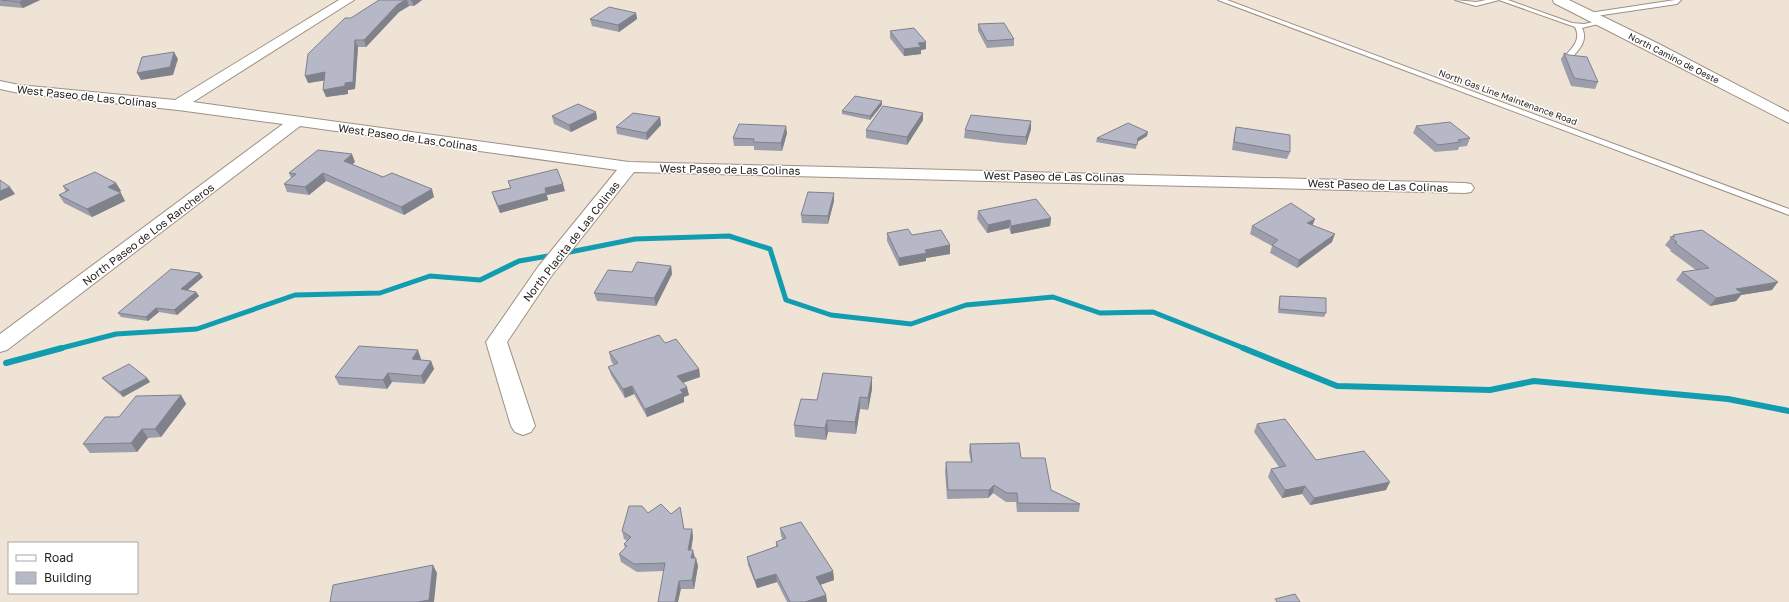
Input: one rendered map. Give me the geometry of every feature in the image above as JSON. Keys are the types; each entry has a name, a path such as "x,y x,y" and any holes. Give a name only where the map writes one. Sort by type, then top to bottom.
{"street":[{"path":"178,105 348,0"},
{"name":"North Camino de Oeste","path":"1559,0 1789,118"},
{"name":"West Paseo de Las Colinas","path":"0,85 19,89 178,105 628,167 1465,188"},
{"name":"North Paseo de Los Rancheros","path":"0,345 296,122"},
{"name":"North Placita de Las Colinas","path":"523,426 496,342 545,271 628,167"}],"lane":[{"name":"North Gas Line Maintenance Road","path":"1221,0 1789,212"},
{"path":"1458,0 1476,4 1496,0"},
{"path":"1502,0 1577,25 1584,26 1604,22"},
{"path":"1589,15 1677,2 1678,0"},
{"path":"1566,59 1580,43 1581,34 1577,25"}],"building":[{"path":"1,0 23,0 19,2"},
{"path":"379,0 405,0 397,5 364,40 355,40 353,82 345,83 345,86 323,90 325,72 305,76 308,54 345,18 351,18"},
{"path":"609,7 636,13 618,25 590,19"},
{"path":"1004,23 1014,39 987,41 978,24"},
{"path":"914,28 926,42 918,43 921,47 904,49 890,31"},
{"path":"174,52 170,67 137,73 142,57"},
{"path":"1564,53 1587,57 1598,82 1574,78"},
{"path":"855,96 882,101 870,116 842,111"},
{"path":"578,104 596,112 569,125 552,116"},
{"path":"883,106 923,113 907,137 866,130"},
{"path":"633,113 660,117 646,133 616,127"},
{"path":"971,115 1031,121 1026,137 1003,135 965,130"},
{"path":"1450,122 1470,138 1458,140 1461,142 1438,145 1416,126"},
{"path":"1128,123 1148,132 1138,138 1137,145 1097,138"},
{"path":"739,124 786,126 781,143 753,142 754,139 733,138"},
{"path":"1236,127 1290,135 1290,152 1234,142"},
{"path":"318,150 352,154 344,161 383,177 392,173 432,189 401,207 323,173 305,187 284,184 296,174 289,173"},
{"path":"557,169 563,184 545,188 546,193 498,206 492,192 511,188 508,181"},
{"path":"95,172 116,183 108,187 121,193 87,209 59,195 69,190 63,186"},
{"path":"0,180 10,187 0,191"},
{"path":"808,192 834,193 828,216 801,215"},
{"path":"1036,199 1051,218 1011,226 1010,220 988,225 978,211"},
{"path":"1291,203 1315,219 1307,223 1335,234 1299,260 1272,245 1278,240 1252,226"},
{"path":"908,229 912,235 941,230 950,245 925,250 927,253 899,258 887,233"},
{"path":"1702,230 1778,282 1736,289 1742,293 1716,298 1682,272 1709,268 1675,243 1677,242 1670,237 1675,237 1673,235"},
{"path":"637,262 671,266 654,298 594,293 608,270 632,272"},
{"path":"171,269 200,273 181,289 196,292 174,310 156,308 146,317 118,313"},
{"path":"1280,296 1326,298 1326,313 1279,309"},
{"path":"659,335 665,343 676,339 699,369 677,376 687,387 680,390 683,393 645,409 632,386 623,389 608,367 618,363 609,352"},
{"path":"359,346 418,350 412,359 431,361 421,376 388,373 383,380 335,377"},
{"path":"129,364 147,378 120,392 102,378"},
{"path":"823,373 872,377 868,398 860,397 855,422 827,420 825,428 794,425 801,399 817,400"},
{"path":"181,395 155,429 142,429 131,443 83,444 105,417 119,417 136,396"},
{"path":"1285,419 1316,460 1364,451 1390,482 1314,498 1305,486 1285,490 1271,469 1286,466 1257,424"},
{"path":"1019,443 1021,458 1045,458 1051,490 1080,504 1018,503 1017,493 1007,493 994,485 989,490 948,490 946,462 972,462 970,444"},
{"path":"661,504 671,514 680,507 684,529 692,529 688,550 693,550 691,558 696,558 692,580 679,581 675,602 658,602 665,563 634,564 619,554 627,546 624,544 631,537 622,531 629,506 642,506 648,513"},
{"path":"801,522 833,571 816,577 826,595 805,602 790,602 776,574 755,580 747,557 778,546 776,542 786,538 780,528"},
{"path":"433,565 429,600 418,602 330,602 333,585"},
{"path":"1295,594 1300,602 1277,602 1275,599"}],"waterway":[{"path":"565,253 635,239 729,236 770,249 786,300 831,315 911,324 966,305 1053,297 1100,313 1153,312 1246,349"},
{"path":"58,349 116,334 197,329 295,295 380,293 430,276 480,280 519,261 554,255"},
{"path":"6,363 62,348"},
{"path":"1243,348 1337,386 1490,390 1534,381 1728,399 1789,411"}]}
